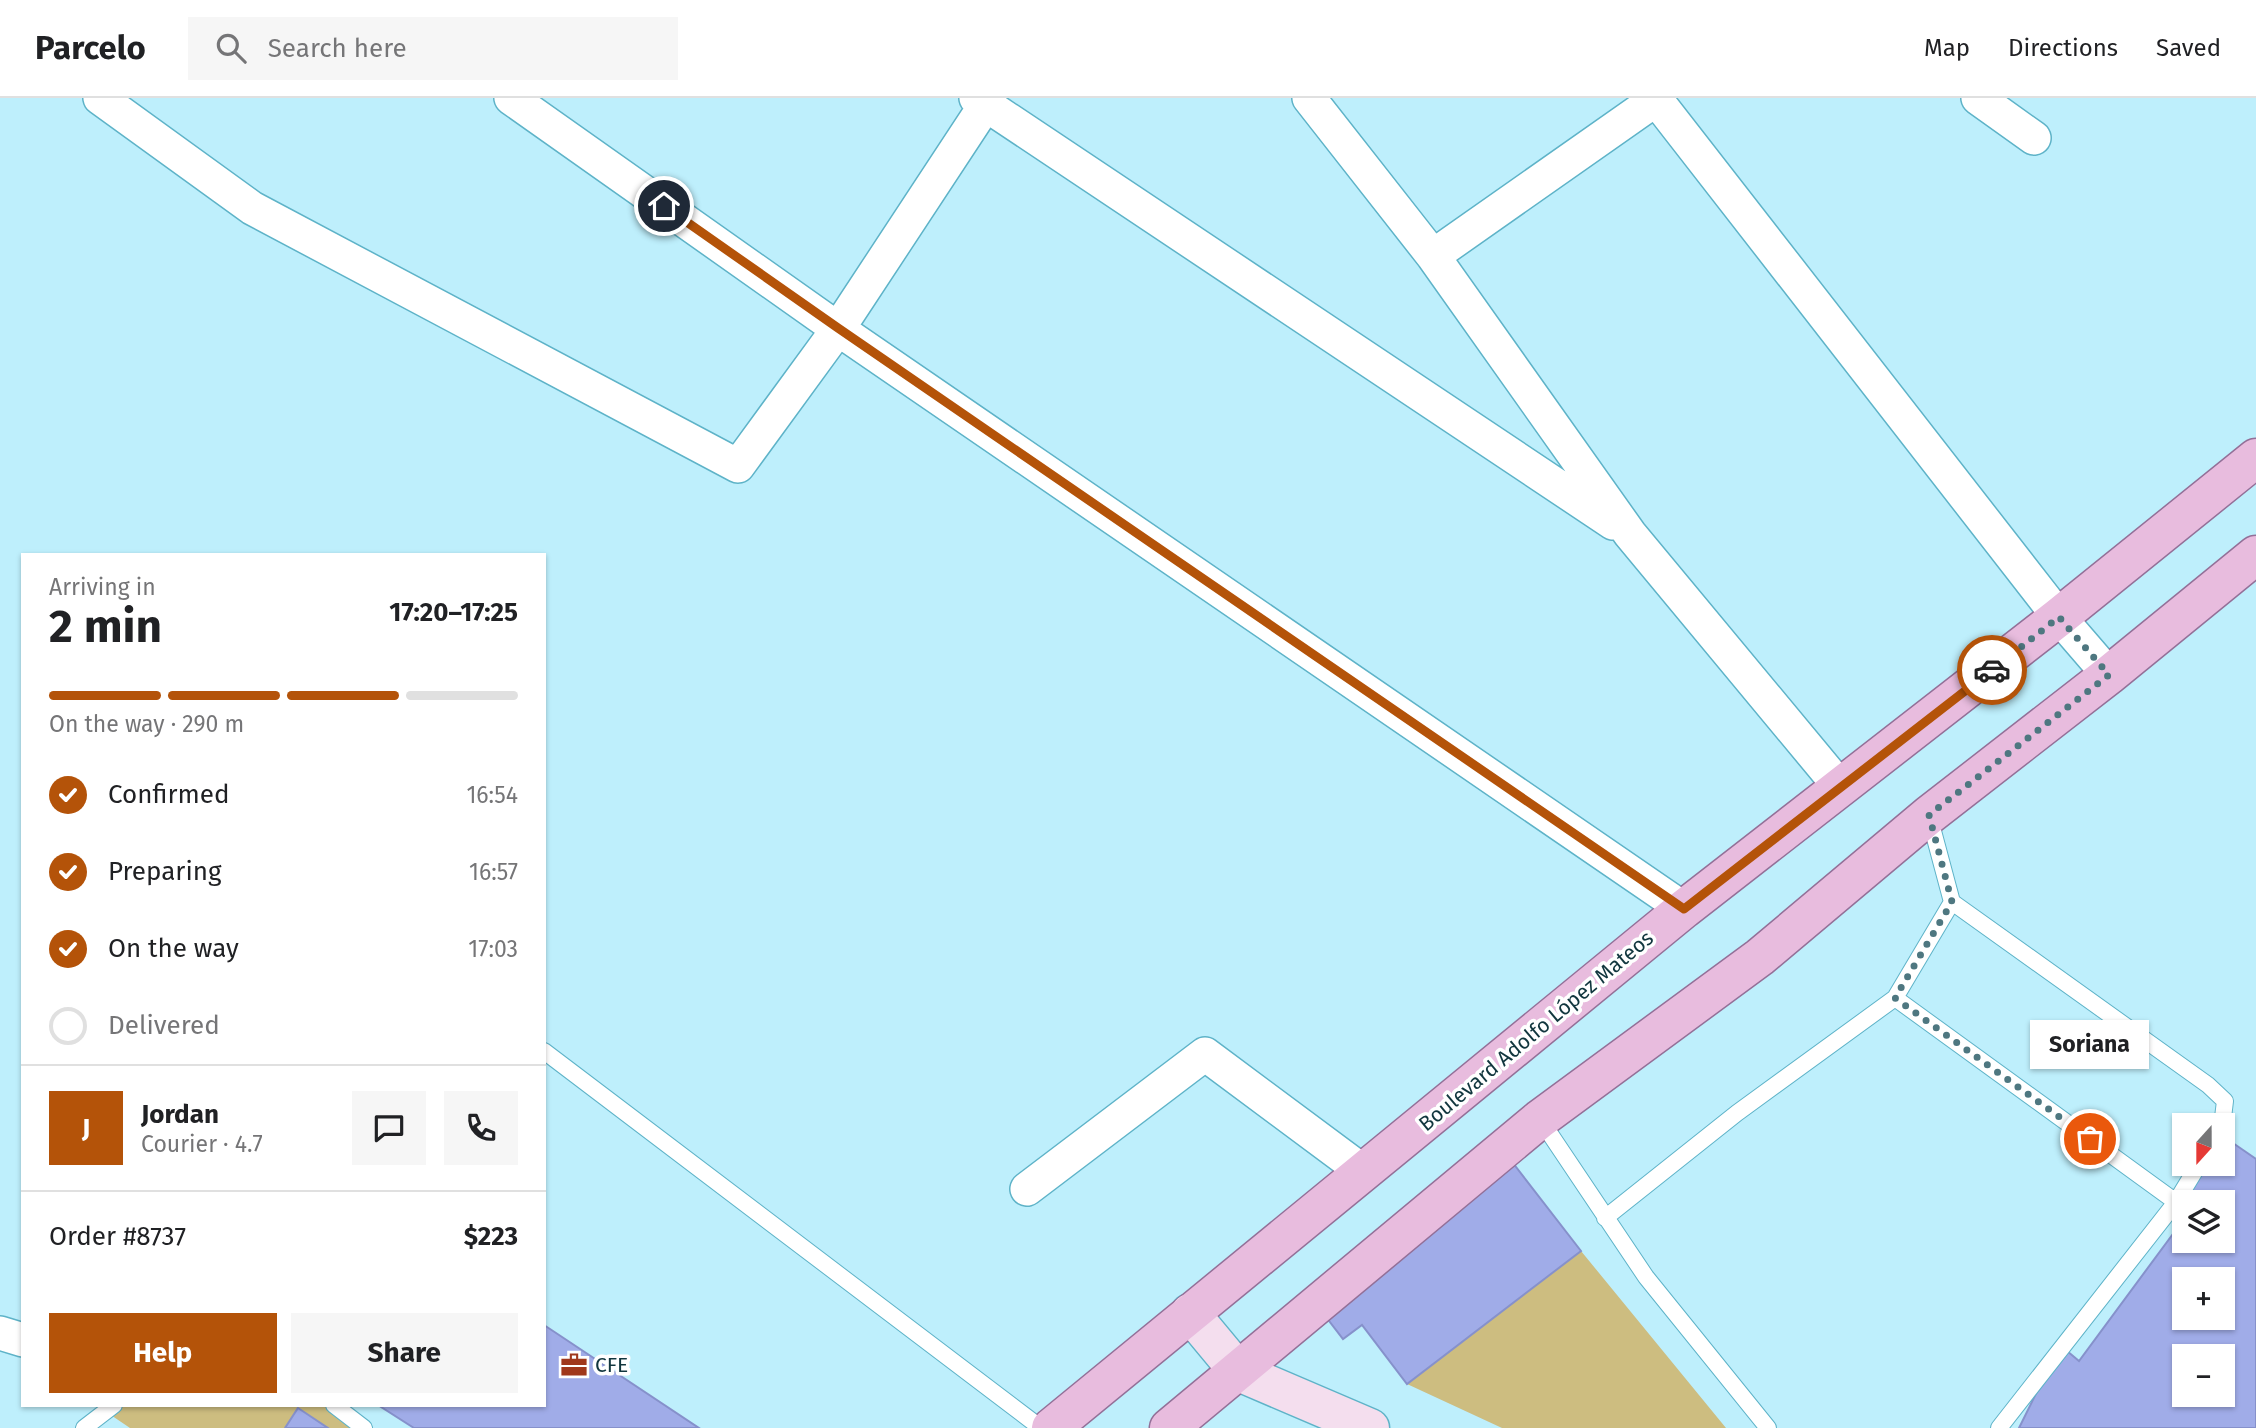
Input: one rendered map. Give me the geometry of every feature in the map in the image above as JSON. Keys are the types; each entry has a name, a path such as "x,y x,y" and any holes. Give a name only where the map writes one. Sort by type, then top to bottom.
{"main road":[{"name":"Boulevard Adolfo López Mateos","path":"1051,1428 1684,909 2059,617 2256,458"},
{"path":"1169,1428 1539,1119 1760,957 1929,815 2109,675 2256,555"}],"street":[{"path":"100,98 252,208 738,466 838,328 983,100 1630,534"},
{"path":"512,98 838,328 1684,909"},
{"path":"1309,98 1433,256 1630,534 1841,788"},
{"path":"1978,98 2034,138"},
{"path":"1433,256 1656,99 2059,617 2109,675"},
{"path":"1027,1189 1205,1054 1365,1173"},
{"path":"1190,1313 1239,1372 1370,1428"},
{"path":"0,1333 21,1339"}],"lane":[{"path":"1929,815 1952,902 2208,1085 2225,1101 2224,1113"},
{"path":"1605,1218 1738,1113 1895,998 1952,902"},
{"path":"1895,998 2172,1199"},
{"path":"546,1053 1041,1428"},
{"path":"1539,1119 1646,1277 1768,1428"},
{"path":"1999,1428 2172,1207"},
{"path":"84,1428 111,1407"},
{"path":"337,1407 364,1428"}],"shaded area":[{"path":"1581,1251 1726,1428 1502,1428 1407,1384"},
{"path":"99,1407 329,1407 362,1428 328,1428 298,1408 285,1428 130,1428"}],"building":[{"path":"2235,1144 2256,1159 2256,1428 2019,1428 2060,1345 2079,1361 2172,1235 2172,1253 2235,1253 2235,1190 2182,1190 2196,1176 2235,1176"},
{"path":"1506,1154 1581,1251 1407,1384 1362,1325 1343,1339 1313,1300"},
{"path":"2172,1200 2172,1216 2163,1209"},
{"name":"CFE","path":"546,1326 699,1428 414,1428 381,1407 546,1407"},
{"path":"298,1408 328,1428 285,1428"}],"way so far":[{"path":"1992,670 2059,617 2109,675 1929,815 1952,902 1895,998 2090,1139"}],"place":[{"name":"Soriana","path":"2090,1139"},
{"name":"CFE","path":"574,1365"}],"route":[{"path":"664,206 1684,909 1992,670"}]}
